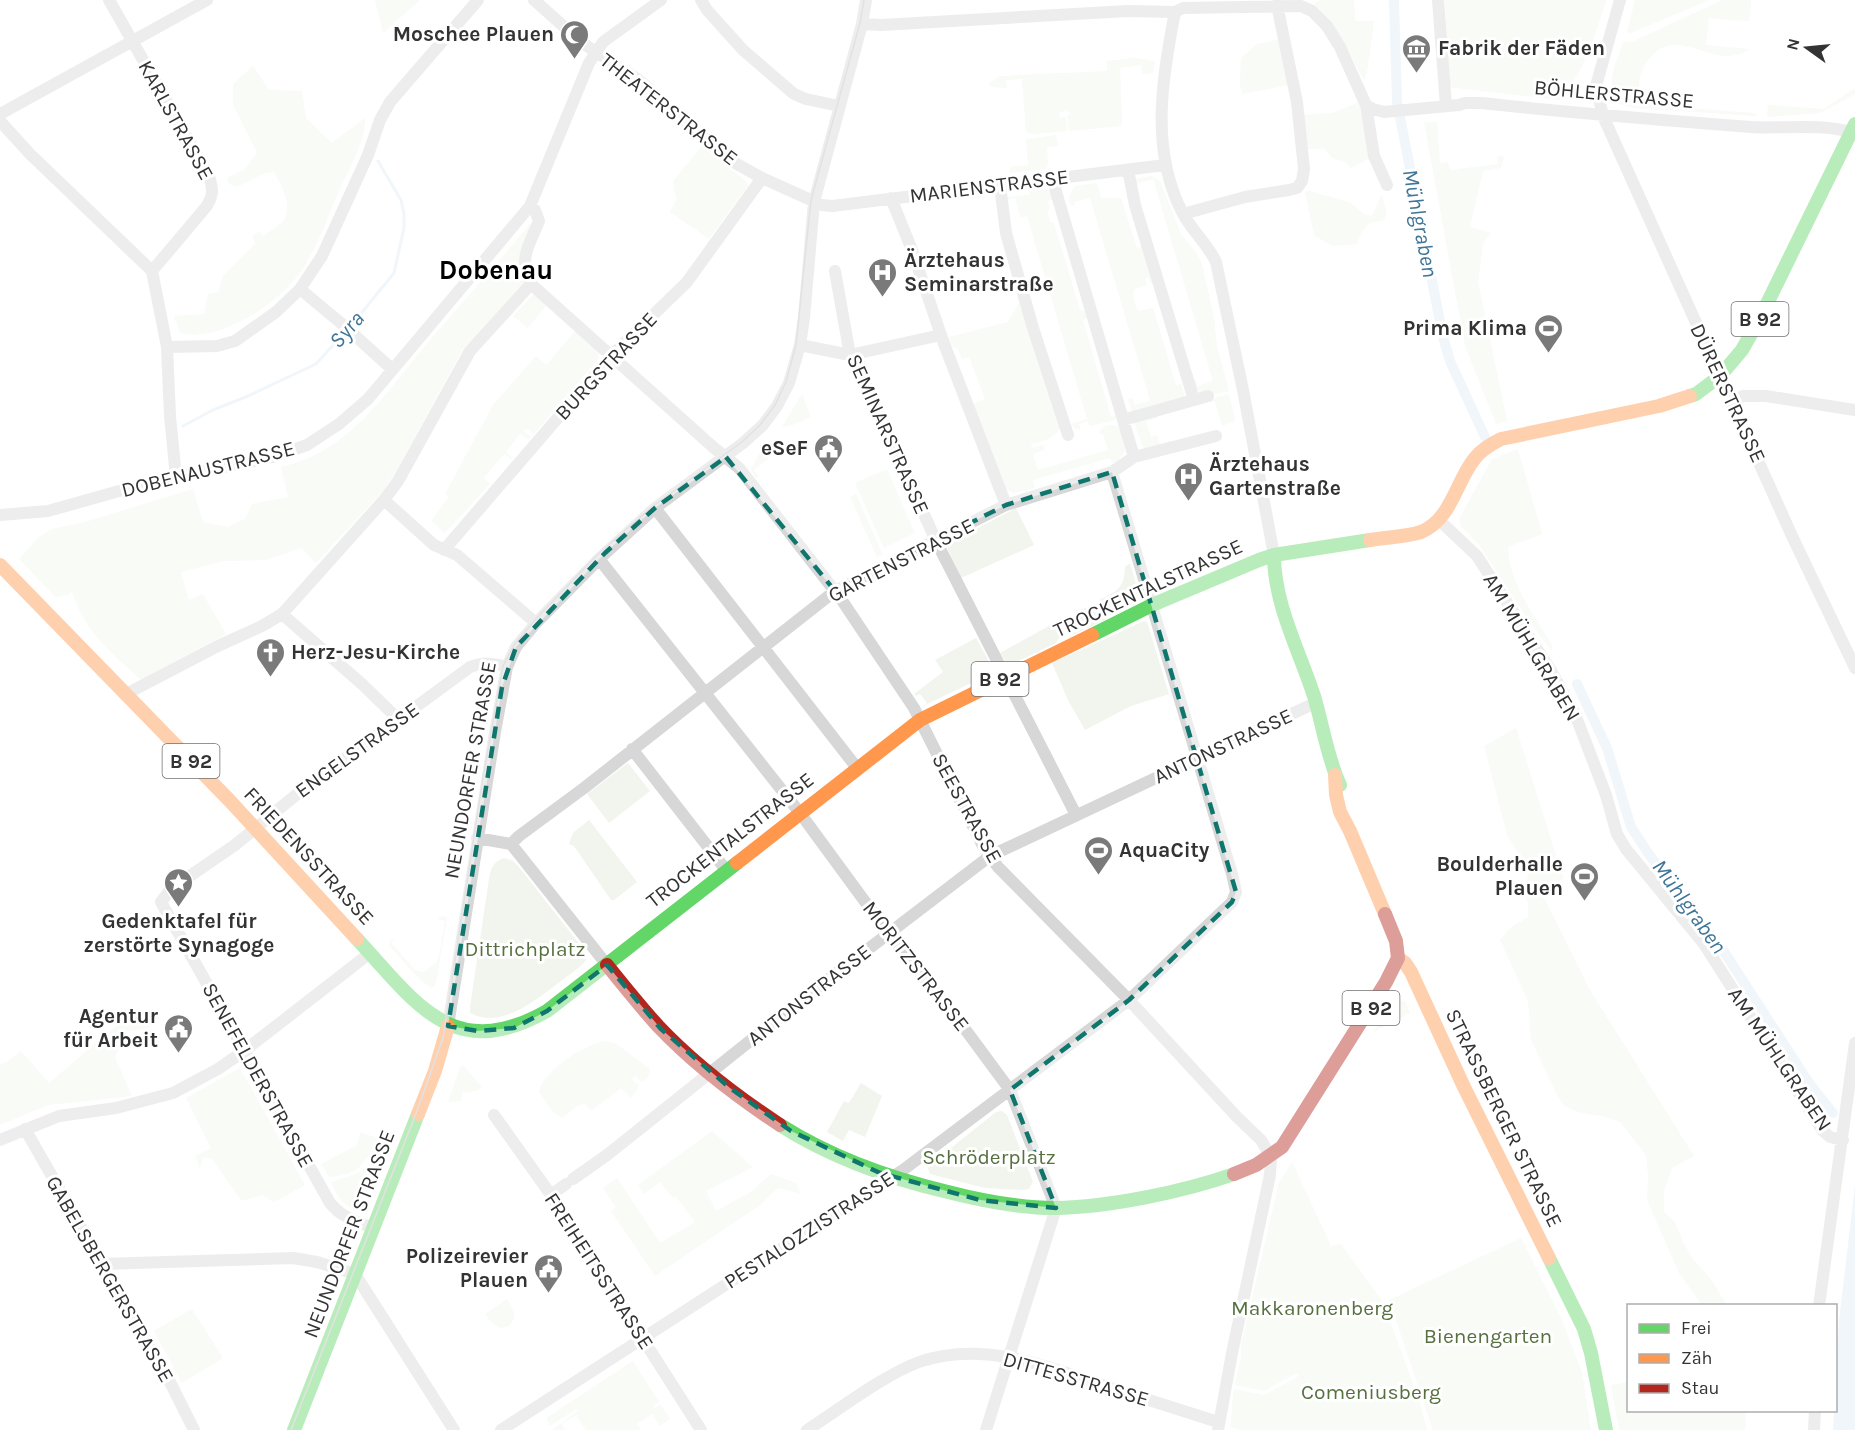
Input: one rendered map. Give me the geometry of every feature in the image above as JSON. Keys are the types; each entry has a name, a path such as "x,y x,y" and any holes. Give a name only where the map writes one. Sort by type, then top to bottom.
{"main road":[{"name":"B 92","path":"1439,520 1448,509 1467,470 1486,446 1501,439 1659,406 1696,394 1720,376 1742,350 1760,318 1853,128"},
{"name":"TROCKENTALSTRASSE","path":"606,965 920,720 1152,605 1244,565 1274,555 1420,532 1430,528 1439,520"},
{"name":"STRASSBERGER STRASSE","path":"1274,555 1286,578 1293,635 1335,775 1337,803 1396,941 1398,958 1411,972 1469,1097 1584,1329 1606,1430"},
{"name":"FRIEDENSSTRASSE","path":"0,565 256,828 419,1006 448,1026"},
{"name":"B 92","path":"448,1026 478,1031 514,1028 547,1011 606,965 661,1029 711,1073 791,1131 834,1155 891,1177 980,1200 1056,1208 1174,1191 1220,1178 1270,1157 1282,1147 1300,1120 1382,991 1398,958"},
{"name":"NEUNDORFER STRASSE","path":"294,1430 435,1071 448,1026"}],"street":[{"name":"KARLSTRASSE","path":"109,0 209,176 213,187 213,197 206,207 152,271"},
{"path":"0,114 207,0"},
{"path":"167,347 217,346 235,340 276,312 300,289 322,256 368,155 380,120 390,102 478,0"},
{"name":"THEATERSTRASSE","path":"534,0 583,43 639,79 663,104 735,163 814,202"},
{"name":"DOBENAUSTRASSE","path":"0,515 48,511 176,477 260,460 308,445 339,424 368,399 530,206 596,51 603,42 661,0"},
{"path":"701,0 742,50 794,94 839,106"},
{"name":"NEUNDORFER STRASSE","path":"448,1026 477,838 507,667 516,646 599,559 655,508 726,457 763,424 777,406 789,383 800,345 814,202 866,0"},
{"path":"1438,0 1446,106"},
{"name":"DÜRERSTRASSE","path":"1620,0 1596,86 1603,116 1855,668"},
{"path":"1183,214 1245,197 1297,188 1302,181 1304,169 1297,102 1277,5"},
{"path":"861,24 881,25 1180,6 1300,6 1312,11 1327,26 1340,47 1366,105 1374,156 1387,185"},
{"name":"STRASSBERGER STRASSE","path":"1180,6 1162,92 1161,108 1166,165 1183,214 1216,262 1274,555"},
{"name":"BÖHLERSTRASSE","path":"1366,105 1378,111 1398,111 1482,103 1603,116 1778,128 1853,128"},
{"path":"0,121 30,154 152,271 167,347 176,477"},
{"name":"MARIENSTRASSE","path":"814,202 832,206 1166,165"},
{"path":"1128,170 1135,205 1194,399"},
{"name":"BURGSTRASSE","path":"444,550 612,355 687,282 762,178"},
{"path":"1052,178 1134,457"},
{"path":"1000,185 1006,233 1033,328 1068,435"},
{"path":"891,198 1006,505"},
{"path":"126,694 282,614 384,500 398,481 470,351 531,284 525,272 525,255 539,221 535,210 530,206"},
{"name":"SEMINARSTRASSE","path":"835,271 850,355 871,395 936,541 1076,815"},
{"name":"SEESTRASSE","path":"531,284 739,468 835,591 914,708 990,856 1261,1140 1270,1157"},
{"path":"300,289 392,369"},
{"path":"800,345 850,355 941,335"},
{"path":"1123,420 1208,396"},
{"path":"1732,402 1743,396 1766,396 1855,410"},
{"name":"GARTENSTRASSE","path":"511,844 835,591 1006,505 1112,472 1134,457 1216,436"},
{"path":"1112,472 1196,759"},
{"path":"384,500 434,545 457,555 536,623"},
{"path":"655,508 857,768"},
{"name":"AM MÜHLGRABEN","path":"1439,520 1477,556 1550,669 1575,714 1589,748 1617,834 1626,849 1704,944 1823,1131 1830,1137 1843,1140"},
{"name":"MORITZSTRASSE","path":"599,559 800,813 888,933 962,1025 1010,1090 1056,1208"},
{"path":"282,614 398,719"},
{"name":"ENGELSTRASSE","path":"161,902 171,890 235,845 269,815 470,667 493,663 507,667"},
{"name":"ANTONSTRASSE","path":"551,1195 990,856 1315,703"},
{"path":"632,749 726,870"},
{"name":"PESTALOZZISTRASSE","path":"501,1430 891,1177 1129,1000 1232,902 1236,892 1196,759"},
{"path":"477,838 511,844 606,965"},
{"name":"SENEFELDERSTRASSE","path":"161,902 330,1203 336,1211 347,1218 374,1228"},
{"path":"0,1140 59,1116 124,1106 173,1093 218,1069 244,1051 370,953"},
{"path":"1819,1304 1855,1043"},
{"name":"FREIHEITSSTRASSE","path":"494,1115 551,1195 700,1430"},
{"name":"GABELSBERGERSTRASSE","path":"25,1129 172,1386 194,1430"},
{"path":"1218,1426 1270,1175 1270,1157"},
{"path":"986,1430 1056,1208"},
{"path":"101,1264 293,1258 317,1262 355,1274 454,1430"},
{"name":"DITTESSTRASSE","path":"807,1430 899,1371 920,1362 963,1355 992,1354 1048,1366 1218,1426"},
{"path":"1814,1430 1815,1412"}],"highlighted area":[{"path":"726,457 835,591 1006,505 1112,472 1236,892 1232,902 1129,1000 1010,1090 1056,1208 980,1200 880,1173 791,1131 730,1088 661,1029 607,965 547,1011 514,1028 478,1031 448,1026 502,687 516,647 605,553 655,508"}],"green space":[{"path":"375,0 420,0 383,33"},
{"path":"1320,0 1354,0 1355,21 1374,21 1364,80 1335,27 1314,3"},
{"path":"1445,0 1606,0 1582,66 1568,90 1559,100 1449,87"},
{"path":"1635,0 1709,0 1631,33 1627,32"},
{"path":"1722,0 1751,0 1749,21 1709,18 1706,45 1750,49 1736,55 1722,56 1681,45 1669,45 1657,51 1642,70 1639,85 1641,100 1643,105 1756,113 1756,116 1633,108 1617,103 1612,80 1623,42 1632,42"},
{"path":"1280,39 1289,85 1242,94 1241,58 1257,44"},
{"path":"1135,58 1155,61 1153,73 1142,74 1141,65 1120,68 1121,126 1069,131 1067,115 1070,113 1066,111 1059,112 1060,118 1066,117 1067,131 1033,134 1026,132 1022,79 1006,80 1007,88 990,87 989,83 1000,76 1107,71 1107,61"},
{"path":"253,66 269,90 302,91 306,118 332,143 365,118 363,134 357,153 317,243 299,274 289,286 262,309 229,327 195,335 180,333 174,316 204,314 208,294 218,292 223,276 256,243 252,237 259,231 263,236 276,228 283,221 287,212 285,194 274,172 265,173 237,187 229,184 227,178 245,169 257,153 233,105 233,84"},
{"path":"1855,88 1855,94 1820,113 1767,117 1768,105 1824,109"},
{"path":"1359,102 1369,159 1351,168 1345,162 1333,158 1324,149 1306,149 1302,115 1332,113"},
{"path":"1424,122 1437,122 1440,163 1448,162 1450,170 1498,164 1497,156 1504,158 1501,168 1483,171 1470,227 1491,233 1483,244 1478,282 1507,421 1496,424 1465,346"},
{"path":"1056,135 1058,146 1047,147 1046,169 1010,173 1010,167 1028,165 1026,139"},
{"path":"702,146 747,182 748,186 709,239 670,212 676,200 673,181"},
{"path":"1152,176 1160,181 1181,234 1202,264 1214,318 1217,346 1229,391 1212,394 1196,390 1193,380 1195,379 1198,386 1213,381 1153,179 1136,184 1135,179"},
{"path":"1097,183 1101,198 1121,198 1137,248 1146,246 1156,283 1151,284 1148,277 1145,279 1147,285 1134,289 1134,301 1139,311 1153,308 1176,385 1181,384 1185,397 1132,412 1128,399 1132,398 1135,405 1150,400 1090,198 1074,202 1075,206 1070,205 1069,202 1075,186"},
{"path":"1029,188 1047,190 1054,199 1048,201 1050,209 1047,210 1051,223 1054,223 1080,310 1086,311 1087,318 1083,320 1111,417 1118,415 1113,421 1090,426 1088,421 1079,424 1081,429 1075,429 1071,424 1087,419 1027,216 1021,218 1015,198 1004,201 1007,197 1029,195"},
{"path":"1309,191 1349,202 1364,214 1372,216 1382,194 1386,210 1385,220 1369,223 1361,233 1357,244 1332,246 1314,235 1305,192"},
{"path":"530,224 532,225 521,275 524,284 463,349 396,471 382,492 316,563 301,548 266,560 224,561 181,572 189,600 203,594 226,634 141,680 92,631 72,592 55,597 19,559 39,537 52,529 85,522 193,489 203,522 228,527 245,519 252,504 288,497 281,467 327,448 363,419"},
{"path":"534,294 547,305 528,328 513,316"},
{"path":"1023,302 1061,426 1052,437 1031,444 1032,448 1044,445 1045,450 1033,454 1038,470 1108,450 1103,434 1099,434 1102,428 1108,425 1121,428 1125,451 1118,461 1112,463 1110,458 1033,480 1035,488 1013,493 1006,489 973,404 985,399 969,357 962,359 958,349 952,347 949,337 1008,322 1018,304"},
{"path":"576,330 598,351 598,359 534,434 527,429 523,430 531,437 528,440 520,434 506,452 513,458 504,454 484,478 490,484 445,533 431,521 449,497 445,494 493,405 536,356 546,365"},
{"path":"802,394 811,417 782,427"},
{"path":"1229,394 1235,418 1233,422 1222,426 1215,401 1210,402 1209,399"},
{"path":"1156,414 1158,418 1146,421 1151,437 1157,435 1161,449 1145,450 1134,422"},
{"path":"775,438 783,447 754,470 759,477 755,478 751,469 760,452"},
{"path":"1518,449 1542,534 1508,547 1509,561 1518,587 1553,647 1551,650 1529,621 1480,546 1461,526 1459,519 1492,459"},
{"path":"887,469 915,533 884,548 855,483"},
{"path":"856,494 883,555 877,557 850,497"},
{"path":"1016,508 1034,545 961,578 946,545"},
{"path":"1130,563 1141,601 1118,613 1099,600 1111,594 1121,585 1125,567"},
{"path":"1088,607 1107,619 1072,635 1076,611"},
{"path":"1065,617 1056,643 1010,665 1007,664 1000,653"},
{"path":"1144,621 1147,622 1169,694 1131,706 1085,730 1068,700 1052,663"},
{"path":"976,638 992,667 992,673 923,706 927,703 920,694 916,696 914,694 943,672 935,660"},
{"path":"1516,728 1563,878 1542,893 1588,987 1694,1156 1672,1168 1664,1191 1664,1212 1675,1222 1692,1258 1710,1278 1726,1304 1701,1304 1679,1273 1647,1200 1646,1155 1620,1122 1578,1112 1564,1106 1531,1040 1528,1001 1500,940 1510,928 1528,917 1528,903 1524,891 1529,873 1507,834 1484,746"},
{"path":"628,763 650,791 609,823 587,794"},
{"path":"589,820 637,882 614,900 611,900 574,846 569,844 573,833"},
{"name":"Dittrichplatz","path":"504,858 513,861 519,867 587,955 586,960 578,968 530,1004 507,1015 494,1018 482,1017 470,1013 470,1007 490,875 495,864"},
{"path":"441,916 447,917 436,984 432,988 422,982 389,945 389,942 396,937 391,943 415,970 424,972 438,961 445,921 438,919"},
{"path":"1395,1000 1405,1001 1410,1013 1373,1032"},
{"path":"139,1012 147,1016 149,1028 127,1031 115,1057 132,1096 48,1105 0,1125 0,1065 21,1051 49,1083 118,1024"},
{"path":"605,1041 615,1043 650,1069 648,1077 642,1082 635,1076 632,1080 639,1085 631,1098 621,1088 591,1111 585,1104 579,1105 562,1118 552,1111 539,1091 542,1083 566,1059 587,1047"},
{"path":"463,1065 482,1087 477,1091 463,1092 461,1101 448,1102 460,1067"},
{"path":"240,1068 305,1185 274,1202 262,1195 242,1201 211,1158 203,1158 200,1168 195,1156 211,1148 186,1098"},
{"path":"861,1083 882,1096 865,1137 849,1130 843,1141 827,1132 844,1101 849,1103"},
{"name":"Schröderplatz","path":"1002,1111 1007,1115 1033,1182 1029,1189 985,1188 930,1174 928,1168 931,1164 996,1112"},
{"path":"712,1131 753,1167 706,1191 716,1211 751,1192 771,1174 796,1183 801,1194 778,1188 760,1205 655,1276 611,1211 616,1207 603,1188 617,1178 660,1243 695,1222 676,1197 672,1197 660,1182 644,1194 638,1185"},
{"path":"361,1132 386,1142 383,1152 374,1153 353,1171 329,1177 321,1164 356,1146"},
{"path":"377,1155 381,1156 361,1207 359,1209 345,1204 331,1182 358,1173"},
{"name":"Makkaronenberg","path":"1292,1162 1331,1246 1341,1244 1383,1302 1418,1397 1427,1430 1241,1430 1230,1427 1234,1389 1264,1395 1299,1376 1297,1373 1264,1391 1235,1385 1241,1358 1241,1345 1279,1183"},
{"name":"Bienengarten","path":"1521,1238 1561,1318 1582,1372 1591,1430 1433,1430 1389,1300"},
{"path":"507,1299 514,1316 509,1326 500,1328 492,1323 485,1314"},
{"path":"192,1309 223,1358 182,1383 154,1331"},
{"path":"633,1361 659,1402 653,1406 655,1408 660,1404 670,1419 660,1426 652,1414 637,1424 641,1430 586,1430 576,1415 562,1424 565,1430 552,1430 578,1411 576,1409 550,1426 546,1418"},
{"path":"1627,1382 1627,1412 1746,1412 1745,1430 1619,1430 1611,1385"}],"shaded area":[{"path":"1855,1185 1855,1430 1833,1430 1834,1412 1837,1412 1839,1321"}],"waterway":[{"name":"Mühlgraben","path":"1394,0 1397,102 1443,337 1450,361 1485,437"},
{"name":"Syra","path":"350,327 394,273 404,228 401,200 378,161"},
{"name":"Syra","path":"183,426 213,410 316,364 345,332"},
{"name":"Mühlgraben","path":"1577,684 1607,748 1631,827 1648,853 1723,950 1809,1083 1833,1113"}],"tram line":[{"path":"291,1430 417,1111 443,1038 483,778 503,666 514,645 534,621 596,556 653,506 742,442 760,425 775,405 786,382 796,345 811,200 860,23 864,0"}],"traffic: fast":[{"path":"1690,396 1720,376 1742,350 1855,124"},
{"path":"1092,635 1152,605 1259,560 1274,555 1370,540"},
{"path":"1274,555 1278,591 1288,627 1314,696 1328,752 1340,785"},
{"path":"357,939 398,985 418,1004 439,1019 461,1028 486,1031 514,1026 547,1011 737,863"},
{"path":"294,1430 418,1114"},
{"path":"780,1125 840,1157 882,1173 961,1195 1028,1207 1076,1207 1122,1202 1214,1181 1234,1174"},
{"path":"1549,1258 1584,1329 1606,1430"}],"traffic: slow":[{"path":"1370,540 1415,534 1431,526 1447,509 1468,467 1475,458 1487,447 1501,439 1659,406 1690,396"},
{"path":"0,565 230,801 357,939"},
{"path":"737,863 920,720 1092,635"},
{"path":"1335,775 1340,812 1385,914"},
{"path":"1398,958 1411,972 1464,1087 1549,1258"},
{"path":"418,1114 435,1071 448,1026"}],"traffic: jam":[{"path":"1234,1174 1256,1165 1282,1147 1386,982 1398,958 1396,941 1385,914"},
{"path":"607,965 658,1026 686,1053 732,1091 780,1125"}],"place":[{"name":"Moschee Plauen","path":"575,60"},
{"name":"Fabrik der Fäden","path":"1417,74"},
{"name":"Ärztehaus Seminarstraße","path":"883,298"},
{"name":"Prima Klima","path":"1548,354"},
{"name":"eSeF","path":"829,474"},
{"name":"Ärztehaus Gartenstraße","path":"1188,502"},
{"name":"Herz-Jesu-Kirche","path":"270,678"},
{"name":"AquaCity","path":"1098,876"},
{"name":"Boulderhalle Plauen","path":"1584,902"},
{"name":"Gedenktafel für zerstörte Synagoge","path":"179,908"},
{"name":"Agentur für Arbeit","path":"179,1054"},
{"name":"Polizeirevier Plauen","path":"549,1294"}],"district":[{"name":"Dobenau","path":"496,270"}],"park label":[{"name":"Comeniusberg","path":"1371,1392"}]}
